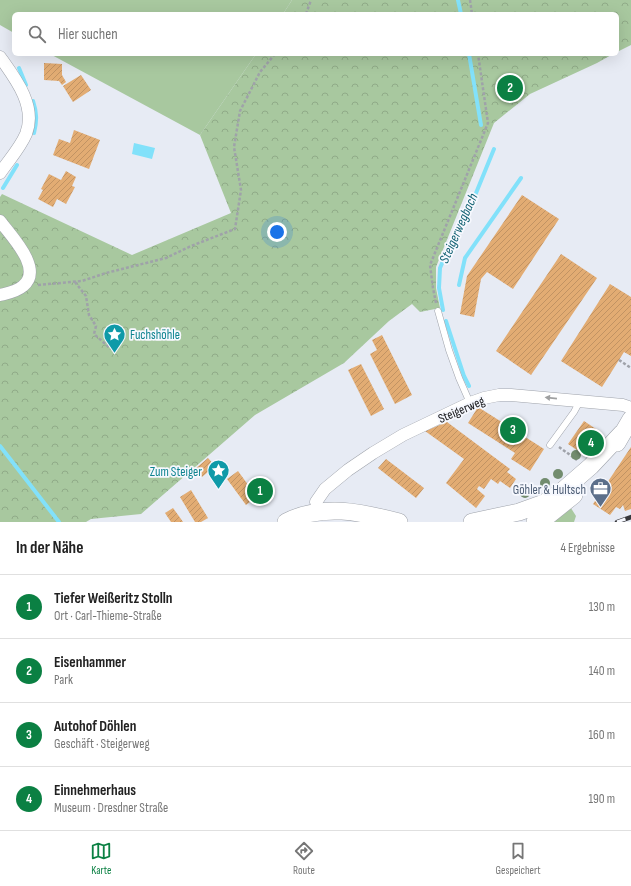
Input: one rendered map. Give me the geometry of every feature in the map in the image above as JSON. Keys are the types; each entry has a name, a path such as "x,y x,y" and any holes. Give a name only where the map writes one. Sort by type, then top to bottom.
{"main road":[{"path":"472,522 521,517 540,517 544,503 562,492 591,466 622,433 631,419"},
{"path":"286,522 312,508 330,511 358,512 399,522"}],"street":[{"path":"0,57 24,96 28,106 29,118 26,132 22,141 0,173"},
{"path":"0,221 26,256 30,270 30,278 24,286 16,291 0,295"},
{"name":"Steigerweg","path":"312,508 325,489 348,470 373,453 403,435 470,403 484,398 499,395 511,395 623,405 631,408"}],"lane":[{"path":"438,311 449,350 470,403"},
{"path":"552,443 580,401"}],"path":[{"path":"307,12 311,0"},
{"path":"470,0 472,12"},
{"path":"24,286 82,281 106,273 166,258 191,246 235,229 241,190 234,147 240,111 260,72 273,56"},
{"path":"438,311 430,265 488,123 478,56"},
{"path":"74,282 86,296 88,315 96,326 94,334 111,349"},
{"path":"619,360 631,368"},
{"path":"552,443 581,463"}],"green space":[{"path":"0,0 292,0 284,12 12,12 12,32 0,25"},
{"path":"292,0 631,0 631,45 619,51 619,12 284,12"},
{"path":"54,56 255,56 200,135"},
{"path":"255,56 609,56 530,94 494,123 436,267 436,288 440,308 420,312 412,304 389,321 344,363 255,415 141,514 91,519 86,522 0,522 0,197 2,194 132,255 231,213 200,135"},
{"path":"569,505 576,516 574,522 555,522 557,516"}],"water":[{"path":"134,143 155,148 152,159 132,154"}],"building":[{"path":"44,63 62,64 62,75 66,82 62,85 59,81 44,80"},
{"path":"81,75 91,90 73,102 63,86"},
{"path":"74,130 100,140 89,169 53,155 59,139 70,143"},
{"path":"66,171 76,177 72,186 75,187 66,204 57,199 53,207 38,199 43,190 41,189 49,174 61,180"},
{"path":"522,195 559,219 513,289 487,272 481,279 474,317 460,314 467,276"},
{"path":"561,254 597,278 531,375 496,351"},
{"path":"610,284 631,297 631,356 624,352 602,387 561,361"},
{"path":"382,335 412,395 395,404 370,354 377,350 372,340"},
{"path":"361,364 384,409 371,416 348,370"},
{"path":"478,407 544,449 530,471 511,459 515,453 468,423"},
{"path":"584,421 599,431 583,454 568,444"},
{"path":"447,422 510,469 507,472 516,479 510,488 500,481 498,484 491,479 484,489 479,486 477,489 485,496 476,508 446,483 464,459 425,431"},
{"path":"631,447 631,509 625,511 623,505 620,509 616,507 610,515 593,504"},
{"path":"208,458 215,466 202,477 195,469"},
{"path":"386,459 424,488 416,498 378,468"},
{"path":"238,471 254,493 256,492 259,495 246,505 227,479"},
{"path":"191,490 208,518 201,522 195,522 180,497"},
{"path":"173,508 183,522 171,522 165,513"}],"waterway":[{"name":"Steigerwegbach","path":"458,0 461,12"},
{"name":"Steigerwegbach","path":"469,56 481,125"},
{"path":"19,68 26,85"},
{"path":"33,101 36,117 34,133"},
{"name":"Steigerwegbach","path":"443,310 439,288 440,268 474,198 494,149"},
{"path":"3,188 17,165"},
{"path":"459,285 465,258 521,178"},
{"name":"Steigerwegbach","path":"446,321 464,376 469,386"},
{"path":"0,446 59,522"}],"railway":[{"path":"617,522 631,517"}],"place":[{"name":"Eisenhammer","path":"510,88"},
{"name":"Fuchshöhle","path":"114,354"},
{"name":"Autohof Döhlen","path":"513,430"},
{"name":"Einnehmerhaus","path":"591,443"},
{"name":"Zum Steiger","path":"218,490"},
{"name":"Tiefer Weißeritz Stolln","path":"260,491"},
{"name":"Göhler & Hultsch","path":"601,508"}]}
